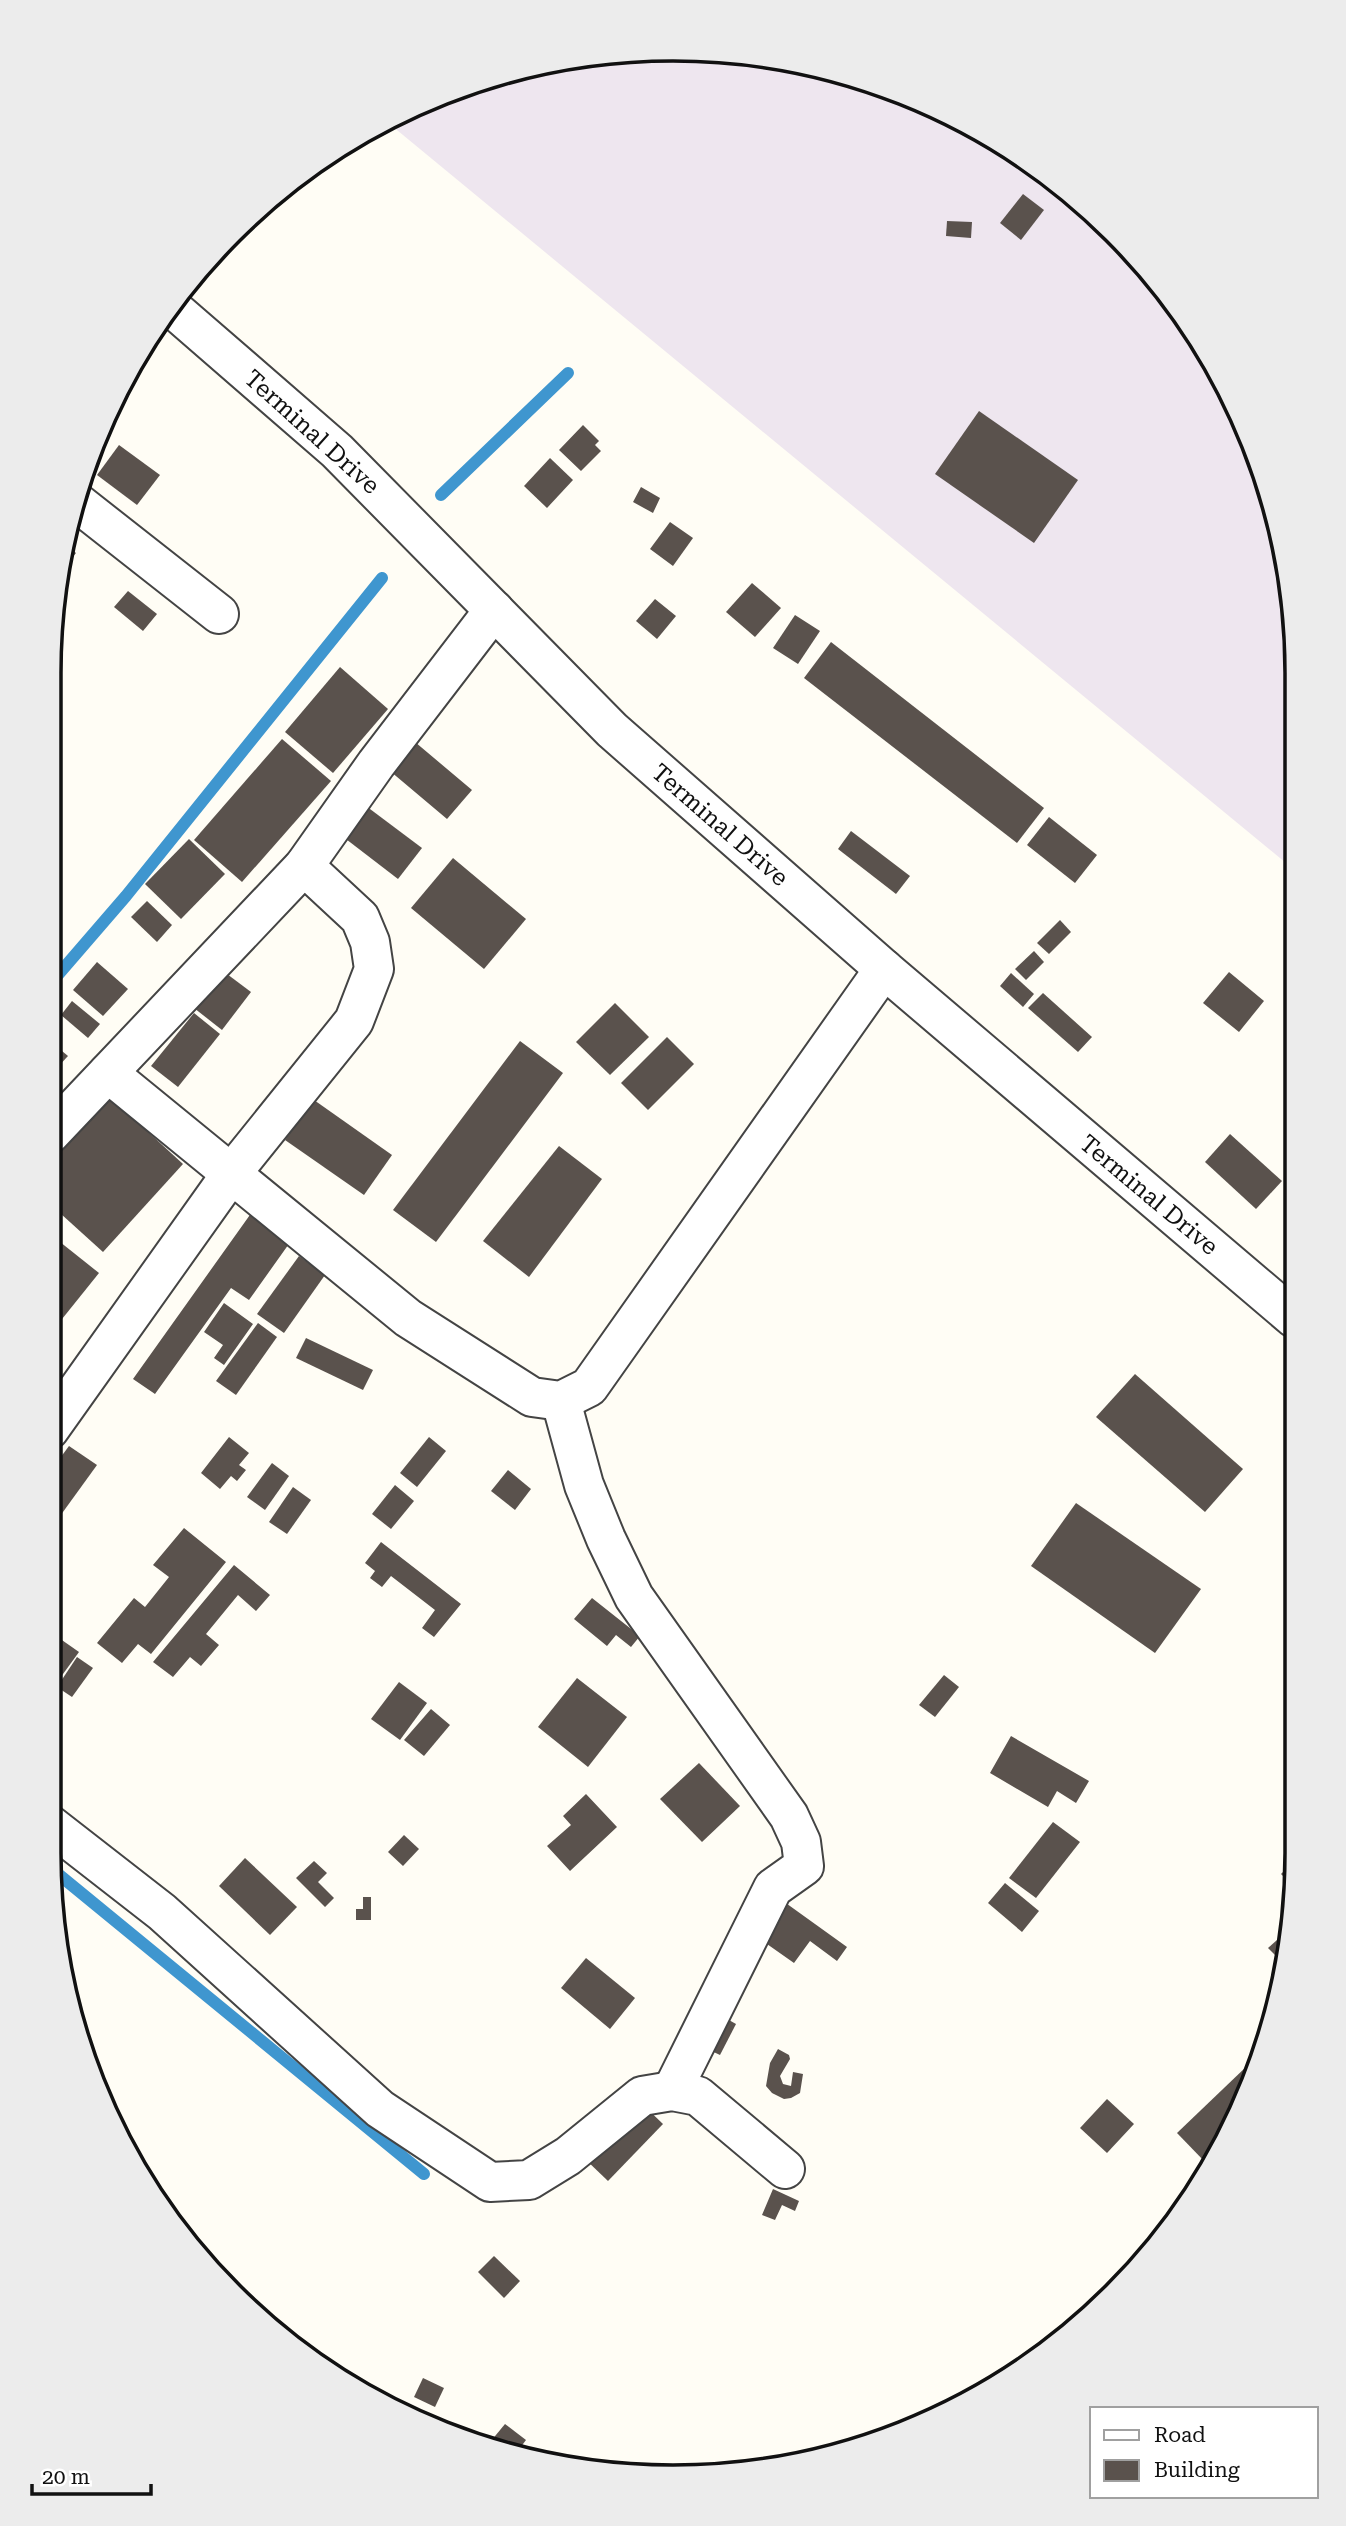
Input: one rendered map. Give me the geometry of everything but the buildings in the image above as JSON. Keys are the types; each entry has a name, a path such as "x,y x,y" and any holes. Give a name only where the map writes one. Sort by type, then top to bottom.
{"street":[{"name":"Terminal Drive","path":"179,313 337,451 612,730 884,969 1285,1310"},
{"path":"84,508 219,614"},
{"path":"61,1122 304,866 376,764 494,610"},
{"path":"61,1414 231,1174 354,1021 374,969 370,942 360,918 304,866"},
{"path":"108,1073 408,1318 532,1397 561,1401 589,1387 884,969"},
{"path":"561,1401 584,1486 634,1597 789,1816 801,1843 804,1866 773,1888 672,2091"},
{"path":"61,1833 162,1912 380,2109 490,2182 529,2180 568,2156 642,2096 672,2091 698,2096 785,2169"}],"shaded area":[{"path":"673,61 753,66 831,82 870,94 944,124 1013,164 1076,213 1106,240 1133,270 1182,333 1222,402 1252,476 1264,515 1280,593 1285,673 1285,862 395,128 476,94 515,82 593,66"}],"waterway":[{"path":"441,495 568,373"},
{"path":"61,971 126,896 382,578"},
{"path":"62,1877 424,2174"}]}
